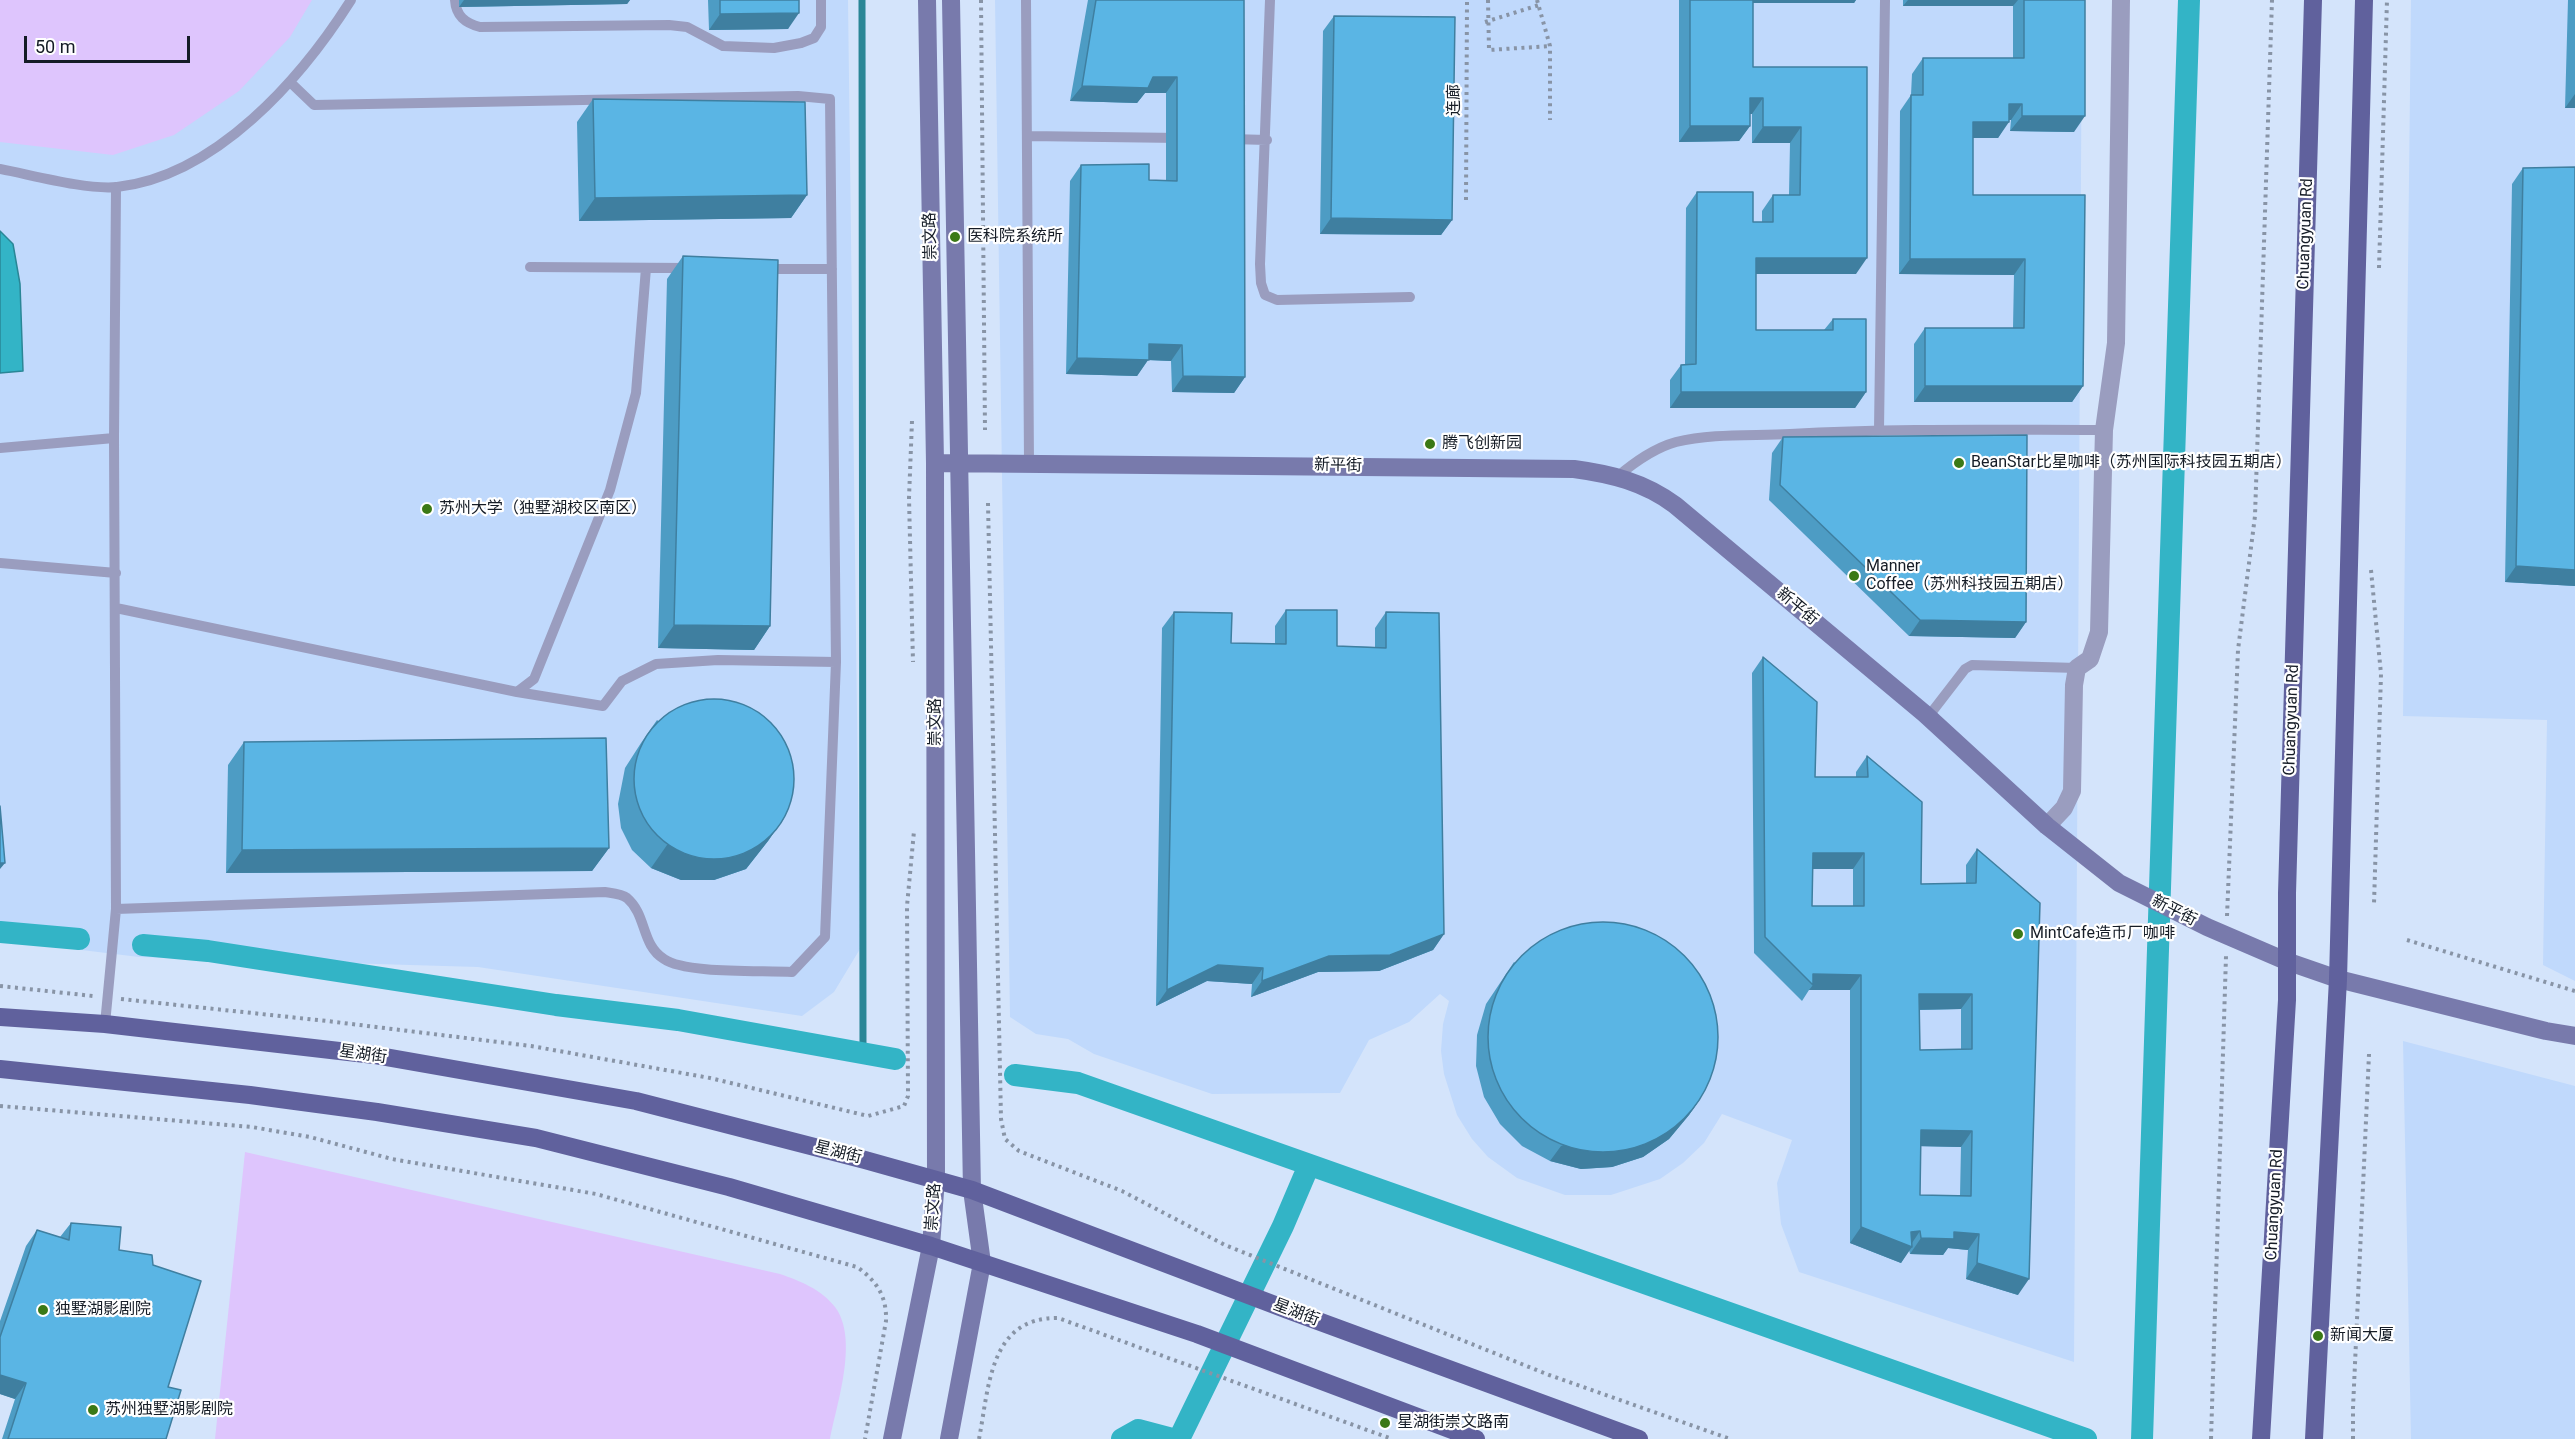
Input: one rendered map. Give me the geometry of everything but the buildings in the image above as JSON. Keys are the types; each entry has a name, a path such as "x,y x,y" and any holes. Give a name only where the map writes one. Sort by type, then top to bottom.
{"main road":[{"name":"Chuangyuan Rd","path":"2261,1439 2287,1000 2286,961 2313,0"},
{"path":"2314,1439 2338,979 2364,0"},
{"name":"星湖街","path":"0,1017 105,1024 374,1055 636,1101 972,1190 1288,1310 1639,1439"},
{"path":"0,1070 250,1095 536,1137 729,1187 931,1246 1197,1334 1476,1439"}],"street":[{"name":"崇文路","path":"892,1439 931,1246 936,1179 935,463 927,0"},
{"name":"崇文路","path":"948,1439 982,1263 972,1190 951,0"},
{"path":"2047,826 2064,808 2072,791 2074,685 2078,668 2090,659 2099,632 2104,430 2116,343 2121,0"},
{"name":"新平街","path":"935,463 1574,468 1618,477 1656,491 1675,505 1928,717 2047,826 2119,882 2206,927 2286,961 2338,979 2546,1031 2575,1036"}],"lane":[{"path":"0,169 76,183 116,187 171,174 239,132 291,83 351,0"},
{"path":"455,0 456,10 467,24 480,27 669,25 687,27 723,46 774,48 814,38 821,27 821,0"},
{"path":"1026,0 1029,463"},
{"path":"1270,0 1267,140 1260,264 1261,283 1265,295 1277,300 1410,297"},
{"path":"1879,429 1885,0"},
{"path":"116,909 605,892 625,896 639,913 651,949 666,961 690,967 792,972 825,937 836,662 830,99 798,96 314,105 291,83"},
{"path":"1027,136 1195,138"},
{"path":"1219,139 1267,140"},
{"path":"105,1024 116,909 114,438 116,187"},
{"path":"530,267 704,268"},
{"path":"517,692 534,679 610,490 636,393 646,268"},
{"path":"751,268 832,269"},
{"path":"1618,477 1635,461 1676,442 1711,437 1879,429 2104,430"},
{"path":"0,448 114,438"},
{"path":"0,563 116,573"},
{"path":"116,608 517,692 603,706 622,681 656,664 718,660 836,662"},
{"path":"1928,717 1965,669 1972,665 2078,668"}],"path":[{"path":"981,0 985,430"},
{"name":"连廊","path":"1466,200 1467,0"},
{"path":"1488,0 1489,50 1550,46"},
{"path":"2211,1439 2226,935 2238,650 2255,516 2272,0"},
{"path":"2379,272 2387,0"},
{"path":"1487,22 1538,2 1550,46 1550,120"},
{"path":"912,418 909,498 913,672"},
{"path":"988,503 1001,1119 1005,1139 1019,1151 1122,1191 1225,1245 1549,1375 1730,1439"},
{"path":"2370,568 2381,674 2374,904"},
{"path":"114,998 531,1046 710,1078 868,1116 904,1106 908,1096 907,906 914,824"},
{"path":"2407,940 2575,991"},
{"path":"0,986 102,997"},
{"path":"2353,1439 2369,1054"},
{"path":"0,1106 252,1127 310,1137 392,1159 596,1194 857,1267 874,1282 886,1303 886,1321 865,1439"},
{"path":"979,1439 1000,1348 1007,1339 1031,1323 1047,1318 1058,1318 1392,1439"}],"shaded area":[{"name":"苏州大学（独墅湖校区南区）","path":"0,0 848,0 860,949 834,992 802,1016 478,967 139,957 0,940"},
{"path":"0,0 312,0 290,37 239,91 174,135 113,155 0,142"},
{"path":"995,0 2082,0 2074,1362 1799,1272 1781,1224 1777,1183 1792,1140 1722,1114 1704,1143 1683,1163 1660,1179 1611,1195 1565,1195 1517,1178 1488,1157 1472,1139 1457,1115 1444,1074 1441,1051 1443,1024 1449,1001 1440,994 1409,1022 1369,1040 1340,1093 1212,1094 1094,1054 1068,1039 1036,1034 1010,1017"},
{"path":"2411,0 2575,0 2575,981 2543,965 2547,720 2403,716"},
{"path":"2403,1041 2575,1086 2575,1439 2411,1439"},
{"path":"245,1152 780,1274 817,1290 835,1307 842,1320 845,1336 844,1372 830,1439 215,1439"}],"water":[{"path":"0,231 13,244 20,284 23,371 0,373"}],"waterway":[{"path":"862,0 863,1055"},
{"path":"2142,1439 2189,0"},
{"path":"0,932 79,939"},
{"path":"143,945 208,951 556,1005 678,1020 895,1059"},
{"path":"1015,1075 1078,1083 2086,1439"},
{"path":"1179,1439 1283,1226 1309,1165"},
{"path":"1122,1439 1138,1430 1172,1439"}],"place":[{"name":"医科院系统所","path":"955,237"},
{"name":"腾飞创新园","path":"1430,444"},
{"name":"BeanStar比星咖啡（苏州国际科技园五期店）","path":"1959,463"},
{"name":"苏州大学（独墅湖校区南区）","path":"427,509"},
{"name":"Manner Coffee（苏州科技园五期店）","path":"1854,576"},
{"name":"MintCafe造币厂咖啡","path":"2018,934"},
{"name":"独墅湖影剧院","path":"43,1310"},
{"name":"新闻大厦","path":"2318,1336"},
{"name":"苏州独墅湖影剧院","path":"93,1410"},
{"name":"星湖街崇文路南","path":"1385,1423"}]}
